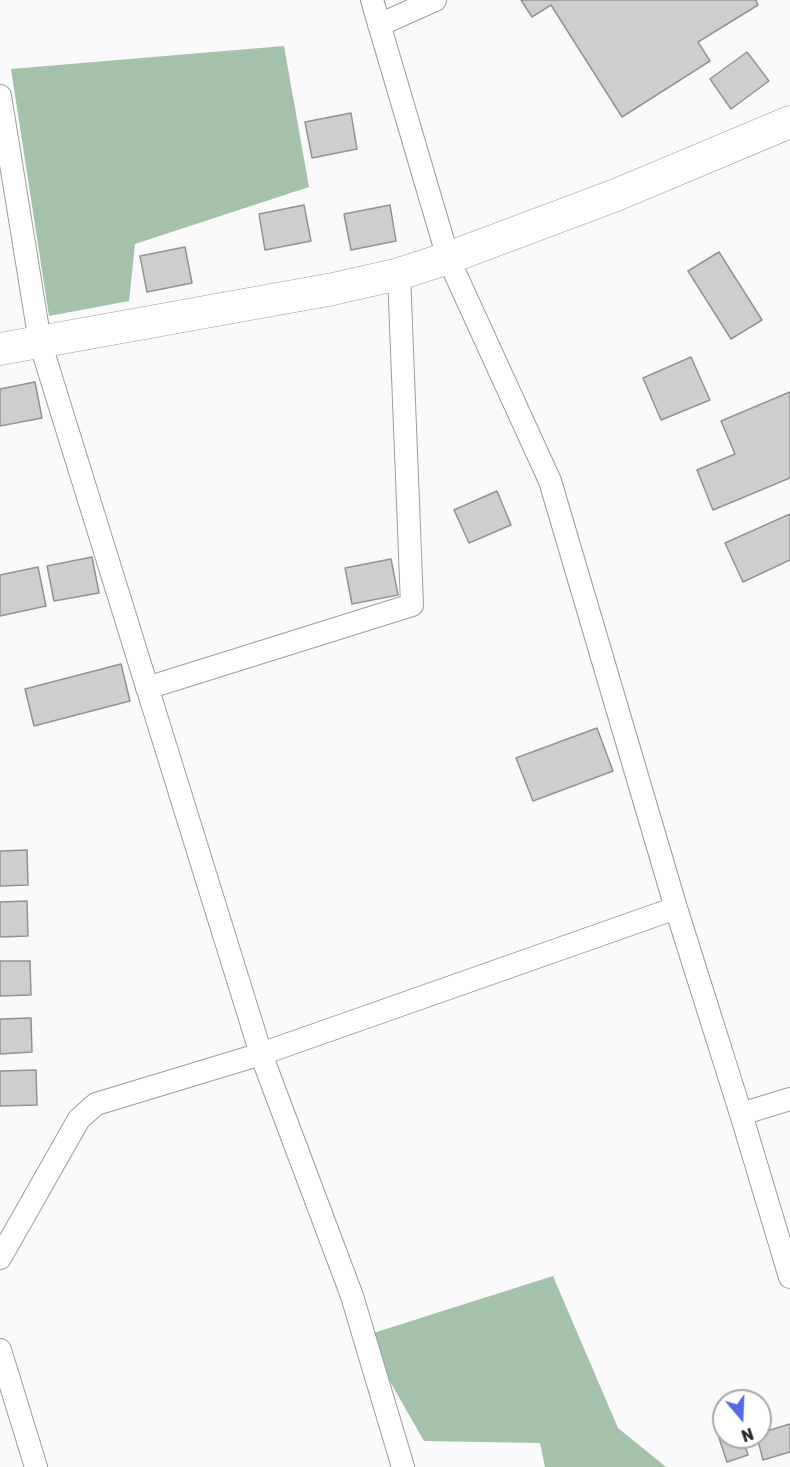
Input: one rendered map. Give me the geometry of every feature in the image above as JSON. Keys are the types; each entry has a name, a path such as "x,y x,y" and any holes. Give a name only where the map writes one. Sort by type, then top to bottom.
{"street":[{"path":"372,0 448,258 550,481 676,908 790,1277"},
{"path":"379,25 435,0"},
{"path":"0,96 40,342 261,1054 352,1296 403,1467"},
{"path":"0,349 333,289 399,274 616,195 790,122"},
{"path":"147,688 412,604 399,274"},
{"path":"0,1258 79,1119 96,1104 261,1054 676,908"},
{"path":"741,1114 790,1099"},
{"path":"0,1350 36,1467"}],"green space":[{"path":"284,46 309,187 135,244 129,301 49,316 11,69"},
{"path":"553,1276 618,1428 666,1467 545,1467 540,1443 424,1441 364,1336"}],"building":[{"path":"521,0 756,0 758,5 698,42 710,61 622,117 551,5 532,17"},
{"path":"747,52 769,81 731,109 710,79"},
{"path":"351,113 357,149 312,158 305,122"},
{"path":"304,205 311,241 265,250 259,214"},
{"path":"390,205 396,241 351,250 344,214"},
{"path":"185,247 192,283 147,292 140,256"},
{"path":"719,252 762,320 731,339 688,271"},
{"path":"691,357 710,400 661,420 643,378"},
{"path":"35,382 42,418 0,426 0,389"},
{"path":"790,392 790,478 713,510 697,470 735,454 721,421"},
{"path":"497,491 511,525 469,543 454,510"},
{"path":"790,514 790,560 743,582 725,543"},
{"path":"92,557 99,593 54,601 47,566"},
{"path":"391,559 398,595 352,604 345,568"},
{"path":"38,567 46,606 0,616 0,575"},
{"path":"121,664 130,701 34,726 25,689"},
{"path":"597,728 613,771 533,801 516,758"},
{"path":"27,850 28,885 0,886 0,851"},
{"path":"27,901 28,936 0,937 0,902"},
{"path":"0,961 30,961 31,995 0,996"},
{"path":"31,1018 32,1052 0,1054 0,1019"},
{"path":"36,1070 37,1105 0,1106 0,1071"},
{"path":"790,1424 790,1452 763,1460 760,1449 772,1449 772,1429"},
{"path":"723,1449 746,1449 748,1455 727,1462"}]}
